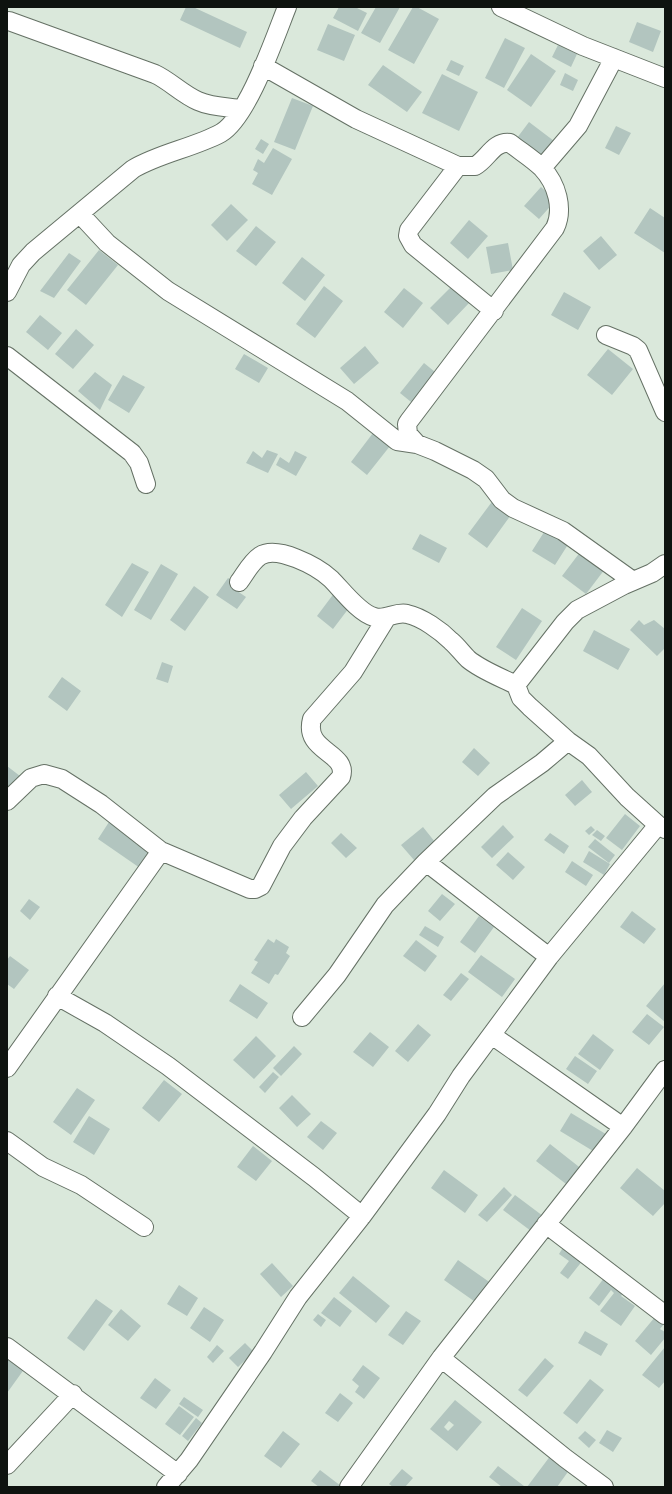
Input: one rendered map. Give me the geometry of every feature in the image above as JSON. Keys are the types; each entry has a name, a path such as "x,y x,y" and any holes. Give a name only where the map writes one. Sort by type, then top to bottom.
{"street":[{"path":"7,292 21,265 33,252 133,169 144,162 221,132 229,127 241,109 263,66 287,7"},
{"path":"501,7 614,58 665,78"},
{"path":"11,17 155,74 201,102 241,109"},
{"path":"542,168 578,126 614,58"},
{"path":"263,66 356,118 458,166 475,166 496,146 503,142 510,143 542,168 554,188 560,207 560,218 547,242 408,424 408,434 417,444"},
{"path":"458,166 409,230 408,236 413,245 494,311"},
{"path":"80,214 107,242 168,291 347,401 397,441 417,444 435,451 473,470 486,479 499,496 508,504 563,531 633,581"},
{"path":"606,335 633,346 638,350 665,412"},
{"path":"7,356 132,453 139,463 146,484"},
{"path":"7,1347 73,1394 172,1480 263,1352 298,1297 362,1216 437,1114 461,1076 493,1036 549,956 661,827 627,797 589,756 568,741 521,698 516,685 479,667 467,658 444,634 421,620 408,614 397,613 387,617 375,617 357,605 323,573 279,552 266,553 254,560 239,582"},
{"path":"516,685 565,622 577,610 633,581 652,573 665,564"},
{"path":"7,801 31,778 44,774 62,779 101,804 161,851 250,889 255,889 261,886 282,846 303,818 341,777 343,771 342,765 322,749 313,739 310,727 312,719 353,672 387,617"},
{"path":"302,1017 337,975 385,905 426,862 495,796 542,763 568,741"},
{"path":"7,1068 161,851"},
{"path":"426,862 549,956"},
{"path":"57,996 105,1023 168,1066 314,1177 362,1216"},
{"path":"493,1036 623,1127"},
{"path":"350,1487 441,1358 623,1127 665,1070"},
{"path":"7,1141 43,1167 81,1185 144,1228"},
{"path":"546,1224 665,1315"},
{"path":"441,1358 565,1458 604,1487"},
{"path":"7,1464 73,1394"}],"building":[{"path":"186,7 193,7 247,32 240,48 180,20"},
{"path":"339,7 355,7 367,13 358,31 333,18"},
{"path":"376,7 400,7 380,43 361,33"},
{"path":"413,7 417,7 439,19 414,64 388,50"},
{"path":"637,22 661,31 653,52 629,42"},
{"path":"328,24 355,35 344,61 317,50"},
{"path":"505,38 525,48 504,88 485,78"},
{"path":"558,45 577,54 571,67 552,57"},
{"path":"531,54 556,71 531,107 507,90"},
{"path":"451,60 464,66 459,76 446,70"},
{"path":"383,65 422,92 407,112 368,85"},
{"path":"565,73 578,80 573,91 560,85"},
{"path":"442,74 478,92 459,131 422,113"},
{"path":"292,98 313,106 295,150 274,142"},
{"path":"529,122 558,144 546,160 517,138"},
{"path":"616,126 631,133 619,155 605,148"},
{"path":"261,139 269,144 263,154 255,149"},
{"path":"273,148 292,159 272,195 252,184 258,173 253,170 258,159 264,163"},
{"path":"541,187 556,200 539,219 524,206"},
{"path":"231,204 248,220 227,241 211,225"},
{"path":"650,208 665,218 665,253 634,233"},
{"path":"469,220 488,236 468,259 450,243"},
{"path":"256,226 276,242 256,266 236,251"},
{"path":"601,236 617,255 599,270 583,251"},
{"path":"508,243 513,270 491,274 486,247"},
{"path":"99,250 118,265 86,305 67,290"},
{"path":"69,253 81,261 54,298 40,291"},
{"path":"302,257 325,275 305,301 282,283"},
{"path":"453,285 470,302 448,325 430,308"},
{"path":"324,286 343,301 315,338 296,324"},
{"path":"404,288 423,303 403,328 384,312"},
{"path":"564,292 591,307 578,330 551,315"},
{"path":"40,315 62,333 48,350 26,332"},
{"path":"76,329 94,345 73,369 55,354"},
{"path":"365,346 379,363 354,384 340,368"},
{"path":"608,349 633,369 612,395 587,375"},
{"path":"244,354 268,368 259,383 235,369"},
{"path":"424,363 440,376 416,406 400,393"},
{"path":"95,372 112,385 100,410 78,391"},
{"path":"123,375 145,387 129,413 108,400"},
{"path":"373,433 390,446 367,475 351,462"},
{"path":"267,450 278,454 268,473 246,463 253,451 262,458"},
{"path":"295,451 307,457 296,476 276,465 280,457 289,463"},
{"path":"494,499 513,512 487,548 468,534"},
{"path":"546,529 569,543 555,565 532,551"},
{"path":"420,534 447,548 439,563 412,549"},
{"path":"584,547 608,565 586,594 562,576"},
{"path":"132,563 149,572 122,617 105,605"},
{"path":"161,564 178,574 151,620 134,610"},
{"path":"228,578 233,581 230,586 246,597 237,609 216,595"},
{"path":"194,586 209,597 185,631 170,620"},
{"path":"335,592 352,604 333,629 317,616"},
{"path":"522,608 542,621 516,660 496,647"},
{"path":"639,620 644,625 654,620 665,629 665,648 657,656 630,630"},
{"path":"594,630 630,649 618,670 583,651"},
{"path":"162,662 173,666 168,683 156,679"},
{"path":"62,677 81,691 67,711 48,697"},
{"path":"474,748 490,763 478,776 462,762"},
{"path":"7,766 20,776 7,792"},
{"path":"306,772 318,786 291,809 279,795"},
{"path":"582,780 592,792 575,806 565,795"},
{"path":"625,814 640,826 622,850 606,838"},
{"path":"109,822 152,851 140,868 98,839"},
{"path":"503,825 514,837 492,858 481,847"},
{"path":"591,826 595,830 589,835 585,831"},
{"path":"423,827 435,842 414,860 401,845"},
{"path":"597,830 605,836 601,841 592,835"},
{"path":"341,833 357,848 346,858 331,843"},
{"path":"550,833 569,846 564,854 544,840"},
{"path":"595,839 615,855 609,863 588,847"},
{"path":"589,851 610,864 604,875 583,862"},
{"path":"508,852 525,867 513,880 496,865"},
{"path":"572,861 593,875 586,886 565,872"},
{"path":"442,894 455,904 440,921 428,911"},
{"path":"29,899 40,907 30,920 20,911"},
{"path":"632,911 656,929 644,944 620,927"},
{"path":"479,916 494,927 475,953 460,942"},
{"path":"425,926 444,937 438,947 419,935"},
{"path":"268,939 274,943 276,939 289,947 286,953 290,956 278,975 275,974 269,984 251,973 258,962 254,960"},
{"path":"416,940 437,956 425,972 403,956"},
{"path":"481,955 515,979 502,997 468,972"},
{"path":"10,956 29,970 14,989 7,984 7,960"},
{"path":"461,973 469,979 451,1001 443,995"},
{"path":"665,983 665,1022 646,1006"},
{"path":"240,984 268,1003 257,1019 229,1001"},
{"path":"647,1014 664,1027 649,1045 632,1032"},
{"path":"418,1024 431,1035 408,1062 395,1051"},
{"path":"370,1032 389,1047 373,1067 353,1052"},
{"path":"593,1034 614,1050 600,1070 578,1054"},
{"path":"256,1036 276,1056 254,1079 233,1060"},
{"path":"294,1046 302,1054 281,1076 273,1068"},
{"path":"575,1056 597,1071 588,1084 566,1069"},
{"path":"273,1072 279,1077 265,1093 259,1087"},
{"path":"164,1080 182,1094 159,1122 142,1108"},
{"path":"77,1088 95,1100 71,1135 53,1122"},
{"path":"292,1095 311,1114 297,1127 279,1108"},
{"path":"571,1113 609,1136 598,1154 560,1131"},
{"path":"89,1116 110,1129 94,1155 73,1142"},
{"path":"321,1121 337,1133 323,1150 307,1137"},
{"path":"550,1144 583,1170 570,1187 536,1161"},
{"path":"253,1146 272,1161 256,1181 237,1167"},
{"path":"637,1168 665,1191 665,1203 653,1216 620,1188"},
{"path":"444,1170 478,1195 465,1213 431,1188"},
{"path":"504,1187 512,1195 487,1222 478,1215"},
{"path":"515,1195 547,1219 535,1234 503,1210"},
{"path":"564,1246 583,1260 568,1279 560,1273 569,1261 559,1254"},
{"path":"458,1260 495,1286 481,1306 444,1280"},
{"path":"272,1263 293,1286 281,1297 260,1274"},
{"path":"607,1274 617,1282 613,1287 617,1283 625,1291 621,1296 635,1306 621,1326 600,1311 614,1293 611,1290 599,1306 589,1298"},
{"path":"353,1276 390,1306 376,1323 339,1293"},
{"path":"179,1285 198,1298 187,1316 167,1304"},
{"path":"334,1297 352,1311 340,1327 321,1313"},
{"path":"96,1299 113,1311 84,1351 67,1338"},
{"path":"204,1307 224,1320 210,1342 190,1328"},
{"path":"121,1309 141,1326 128,1341 108,1325"},
{"path":"406,1311 421,1321 403,1345 388,1335"},
{"path":"318,1314 326,1320 321,1327 313,1320"},
{"path":"655,1317 664,1324 660,1329 665,1332 665,1338 651,1355 635,1341"},
{"path":"585,1331 608,1344 601,1356 578,1343"},
{"path":"245,1343 254,1352 238,1367 229,1358"},
{"path":"217,1345 224,1351 213,1363 207,1357"},
{"path":"665,1347 665,1381 659,1388 642,1375"},
{"path":"7,1356 25,1368 7,1393"},
{"path":"545,1358 554,1366 527,1397 518,1390"},
{"path":"363,1365 380,1378 364,1399 355,1392 359,1386 352,1380"},
{"path":"155,1378 171,1390 156,1409 140,1398"},
{"path":"590,1379 604,1390 577,1424 563,1413"},
{"path":"340,1393 353,1403 338,1422 325,1413"},
{"path":"184,1397 203,1410 198,1417 179,1404"},
{"path":"455,1400 482,1422 457,1451 430,1429","holes":["449,1421 454,1425 448,1431 444,1427"]},
{"path":"179,1406 194,1417 180,1435 165,1424"},
{"path":"196,1418 202,1423 188,1441 182,1436"},
{"path":"607,1430 622,1438 613,1452 599,1443"},
{"path":"283,1431 300,1444 281,1468 264,1456"},
{"path":"585,1431 596,1440 589,1448 578,1438"},
{"path":"551,1455 570,1469 557,1487 527,1487"},
{"path":"498,1466 524,1487 502,1487 489,1477"},
{"path":"402,1469 413,1478 405,1487 393,1487 389,1484"},
{"path":"320,1470 341,1486 319,1487 311,1481"}]}
